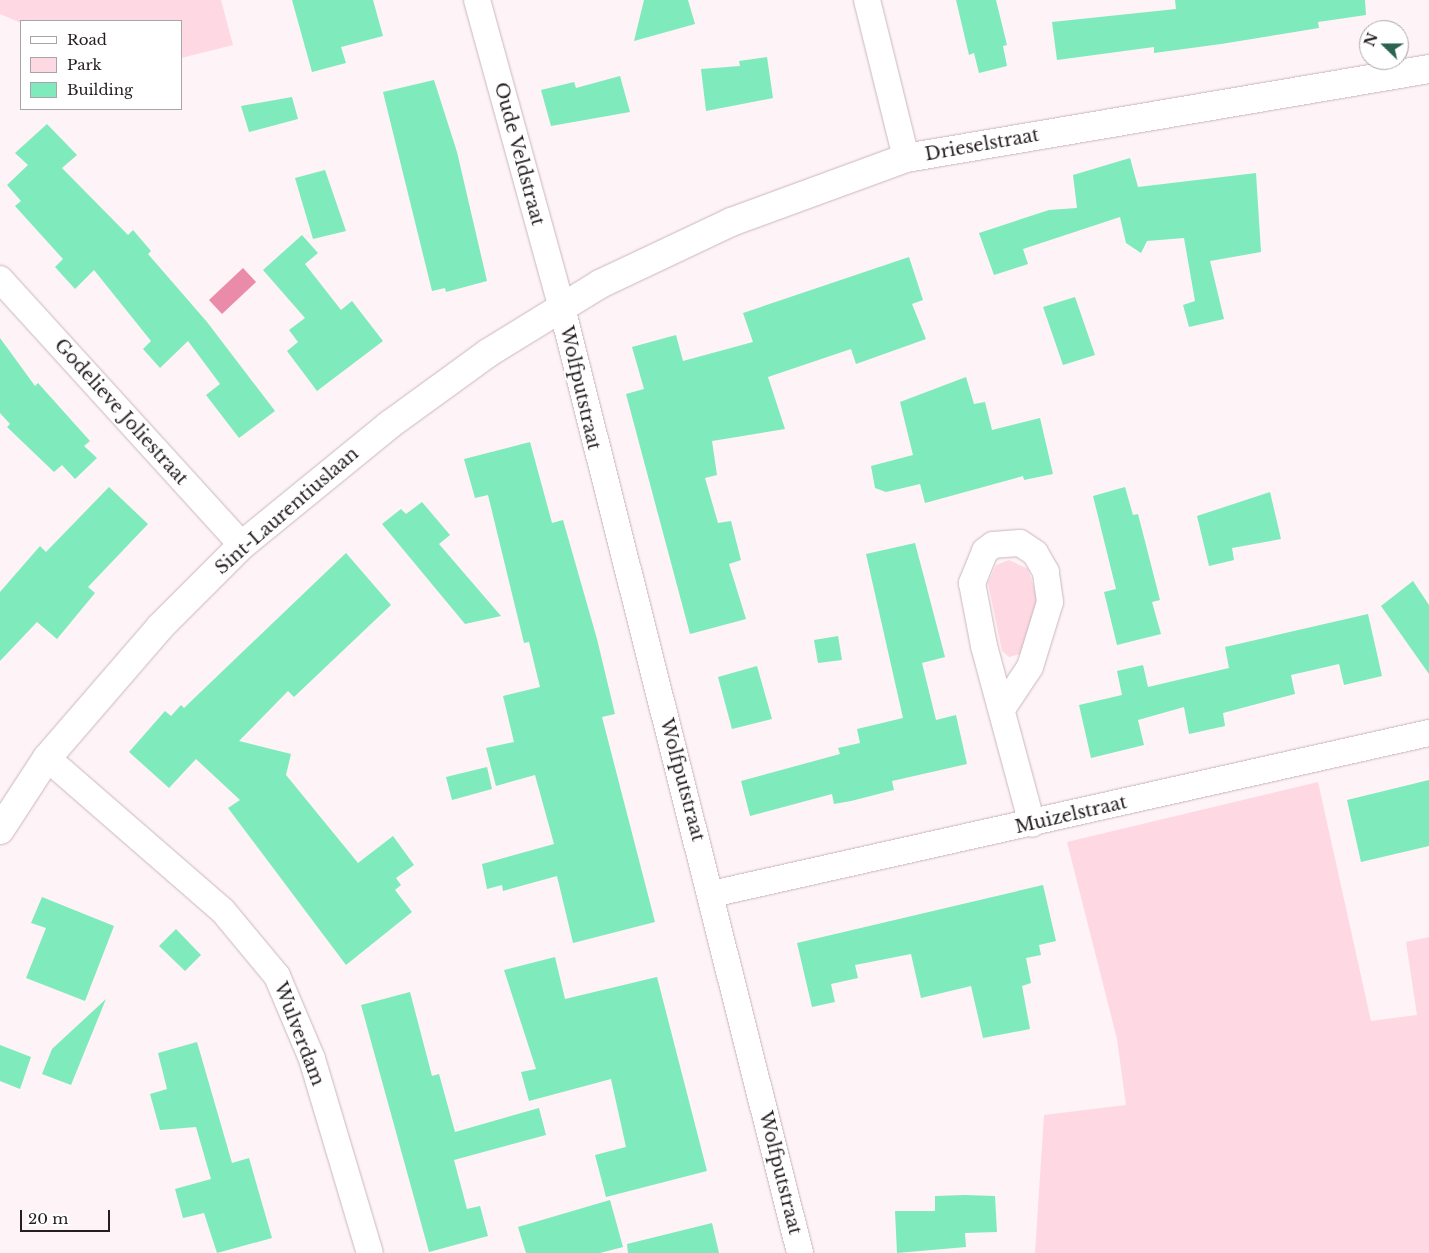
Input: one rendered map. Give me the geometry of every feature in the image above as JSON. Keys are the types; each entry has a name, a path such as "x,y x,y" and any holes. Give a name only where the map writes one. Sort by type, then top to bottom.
{"street":[{"name":"Oude Veldstraat","path":"477,0 562,308"},
{"path":"867,0 906,158"},
{"name":"Drieselstraat","path":"562,308 600,284 731,222 906,158 1429,69"},
{"name":"Godelieve Joliestraat","path":"0,279 242,545"},
{"name":"Sint-Laurentiuslaan","path":"0,830 47,758 160,627 242,545 389,424 488,353 562,308"},
{"name":"Wolfputstraat","path":"562,308 712,894 800,1253"},
{"path":"1002,709 1030,667 1050,602 1046,572 1035,553 1020,543 985,551 972,583 1002,709 1032,824"},
{"name":"Muizelstraat","path":"712,894 1032,824 1429,733"},
{"name":"Wulverdam","path":"47,758 223,911 277,976 312,1059 370,1253"}],"green space":[{"path":"0,0 221,0 233,45 182,58 182,20 20,20 20,23 0,14"},
{"path":"1009,560 1028,569 1040,607 1020,654 1009,657 1002,651 988,583 996,565"},
{"path":"1318,782 1371,1021 1417,1015 1406,942 1429,937 1429,1253 1035,1253 1044,1115 1126,1105 1117,1039 1067,842"}],"shaded area":[{"path":"243,268 256,282 222,314 209,300"}],"building":[{"path":"292,0 373,0 383,36 341,47 346,63 312,72"},
{"path":"644,0 688,0 695,24 634,41"},
{"path":"956,0 996,0 1007,45 1003,46 1007,66 979,73 974,53 969,55"},
{"path":"1175,0 1365,0 1366,15 1318,22 1319,28 1221,44 1154,53 1154,47 1057,60 1052,22 1176,9"},
{"path":"767,57 773,98 706,111 701,69 740,66 739,61"},
{"path":"620,76 630,112 551,126 541,90 574,82 576,88"},
{"path":"434,80 457,152 487,281 446,292 445,288 432,291 383,92"},
{"path":"292,97 298,119 249,132 241,106"},
{"path":"47,124 77,155 62,168 128,235 133,230 151,251 148,254 207,322 275,411 239,438 206,395 220,384 188,341 160,368 143,349 151,341 94,270 75,289 55,267 63,259 15,206 21,201 7,185 28,165 15,153"},
{"path":"1130,158 1138,187 1256,173 1261,252 1210,261 1224,319 1189,327 1183,305 1195,301 1184,238 1147,241 1141,253 1126,243 1120,217 1023,249 1028,264 994,275 979,233 1049,210 1077,208 1073,175"},
{"path":"325,170 346,231 313,239 295,178"},
{"path":"302,235 318,253 305,264 341,310 352,301 383,341 317,391 287,351 298,342 289,330 305,318 263,270"},
{"path":"909,257 923,300 912,304 926,339 856,364 851,349 768,377 785,429 712,441 717,475 705,478 718,523 731,521 741,560 729,564 746,619 690,634 626,394 644,389 632,347 676,335 683,361 753,342 743,313"},
{"path":"1075,297 1095,355 1063,365 1043,307"},
{"path":"0,338 35,386 38,383 90,441 84,446 97,458 75,479 62,465 54,472 7,427 10,424 0,413"},
{"path":"966,377 974,404 985,402 992,430 1040,418 1053,474 1024,480 1023,476 925,503 920,484 886,492 875,488 871,466 913,455 900,402"},
{"path":"530,442 552,523 563,520 597,639 615,714 602,717 655,922 573,943 557,876 503,891 502,885 487,889 482,864 554,844 535,775 496,786 486,748 514,742 503,696 540,687 529,642 524,643 488,495 475,498 464,459"},
{"path":"109,487 148,524 88,587 95,593 57,639 37,622 0,661 0,592 40,546 46,552"},
{"path":"1125,487 1133,515 1138,514 1160,600 1152,602 1161,634 1117,645 1104,592 1116,589 1093,496"},
{"path":"1270,492 1281,539 1232,548 1234,560 1209,566 1197,516"},
{"path":"422,502 450,535 439,544 501,616 465,624 382,524 401,509 406,514"},
{"path":"915,543 945,657 922,663 936,720 956,715 967,764 892,781 894,790 851,801 834,804 832,794 750,816 741,781 840,754 838,748 860,743 857,729 903,718 866,554"},
{"path":"346,553 391,605 294,697 288,691 239,741 291,754 286,775 358,863 393,836 414,865 396,878 401,885 395,890 412,912 346,965 228,808 240,800 196,759 169,788 129,752 165,711 171,716 181,705 184,708"},
{"path":"1413,581 1429,605 1429,674 1381,606"},
{"path":"1368,614 1382,676 1344,685 1339,664 1291,675 1295,694 1223,713 1225,726 1189,734 1184,707 1138,720 1144,745 1091,758 1079,705 1122,695 1117,671 1143,665 1148,687 1229,668 1225,647"},
{"path":"838,636 842,660 818,663 814,640"},
{"path":"757,666 772,719 732,729 718,677"},
{"path":"487,767 492,789 452,800 446,777"},
{"path":"1429,780 1429,846 1361,862 1347,800"},
{"path":"1043,885 1056,941 1039,945 1041,955 1026,958 1031,983 1022,986 1030,1029 983,1038 971,986 921,998 911,954 855,965 858,978 831,984 835,1002 812,1007 797,943"},
{"path":"42,897 114,926 85,1001 26,978 46,928 31,923"},
{"path":"176,929 201,955 185,971 159,946"},
{"path":"555,957 565,999 657,977 707,1171 606,1197 595,1155 626,1147 611,1079 529,1101 521,1072 536,1069 504,970"},
{"path":"410,992 432,1076 439,1074 455,1132 539,1108 546,1135 454,1160 467,1209 480,1206 488,1236 429,1252 361,1005"},
{"path":"106,999 71,1085 42,1074 52,1049"},
{"path":"197,1042 232,1163 249,1158 272,1238 217,1253 204,1213 183,1218 175,1189 211,1179 196,1127 160,1130 150,1094 167,1089 158,1053"},
{"path":"0,1045 31,1057 20,1089 0,1081"},
{"path":"935,1196 995,1196 997,1232 965,1233 966,1247 897,1253 895,1211 935,1211"},
{"path":"610,1200 623,1247 600,1253 526,1253 518,1227"},
{"path":"712,1223 719,1253 628,1253 627,1244"}]}
